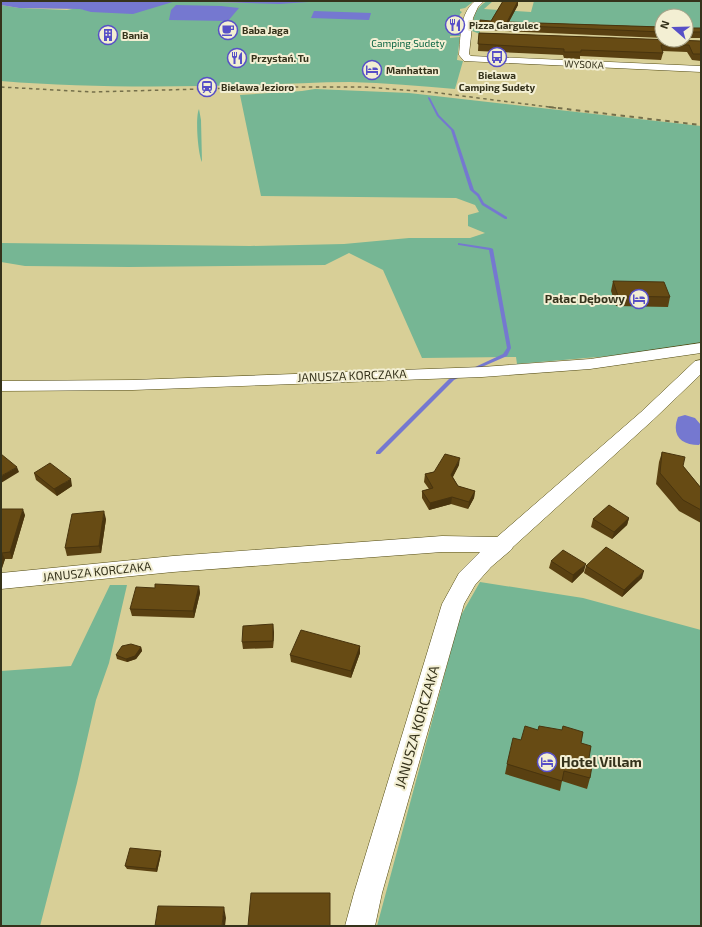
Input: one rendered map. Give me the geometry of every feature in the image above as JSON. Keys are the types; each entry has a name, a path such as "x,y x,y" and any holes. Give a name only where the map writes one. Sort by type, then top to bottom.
{"street":[{"name":"WYSOKA","path":"480,1 470,11 470,34 464,55 468,59 701,69"},
{"name":"JANUSZA KORCZAKA","path":"1,386 133,385 462,371 482,372 590,364 701,348"},
{"path":"679,351 701,357"},
{"name":"JANUSZA KORCZAKA","path":"360,926 368,893 454,604 467,579 484,561 504,545 701,365"},
{"name":"JANUSZA KORCZAKA","path":"1,581 173,564 442,544 504,545"}],"green space":[{"name":"Camping Sudety","path":"177,1 249,3 251,1 474,1 465,8 460,9 462,12 460,14 458,31 461,33 460,36 450,36 450,38 460,37 457,60 463,61 455,89 350,82 224,86 128,86 64,85 1,81 1,5 19,8 67,10 77,8 95,12"},
{"path":"487,1 493,1 484,9 531,12 534,1 701,1 701,30 694,30 694,8 654,8 654,29 478,20 480,34 472,31 473,21 475,13"},
{"path":"315,89 409,93 701,126 701,347 517,364 516,357 422,358 383,270 349,253 325,265 129,267 25,266 1,262 1,243 250,246 344,244 409,238 470,238 485,233 468,226 468,215 479,212 475,205 456,198 261,196 240,95"},
{"path":"199,109 201,120 202,162 199,151 197,120"},
{"path":"480,582 583,598 701,630 701,926 377,926 460,617"},
{"path":"110,585 127,585 109,663 96,700 77,783 40,926 1,926 1,671 71,666"}],"shaded area":[{"path":"1,1 176,1 133,14 91,12 80,9 19,8 1,5"},
{"path":"176,1 323,1 279,4"},
{"path":"176,5 239,8 228,21 169,20 171,10"},
{"path":"314,11 371,13 369,20 311,18"},
{"path":"685,415 695,418 701,425 701,442 699,445 693,445 683,441 677,434 676,423 678,417"}],"building":[{"path":"503,1 518,1 507,22 654,27 654,32 480,24 480,20 491,21"},
{"path":"694,28 701,28 701,32 694,32"},
{"path":"479,33 654,39 654,48 662,48 663,53 581,50 581,52 564,52 564,49 478,44"},
{"path":"694,41 701,41 701,54 693,54 690,48 694,48"},
{"path":"613,281 664,282 670,297 618,296"},
{"path":"662,452 685,457 683,466 701,488 701,510 683,500 660,473"},
{"path":"1,454 17,467 1,476"},
{"path":"445,454 460,458 451,475 458,486 475,491 469,502 452,497 430,503 422,491 433,488 425,474 434,472"},
{"path":"50,463 71,479 54,489 34,473"},
{"path":"609,505 629,518 614,532 593,519"},
{"path":"1,509 23,509 10,552 2,553 1,557"},
{"path":"104,511 99,546 65,548 72,514"},
{"path":"606,547 644,571 624,590 586,566"},
{"path":"563,550 586,564 573,575 551,561"},
{"path":"155,584 199,586 193,611 130,609 136,587 155,588"},
{"path":"273,624 273,641 242,642 243,626"},
{"path":"301,630 360,646 351,671 290,655"},
{"path":"131,644 141,647 135,656 126,659 116,655 122,646"},
{"name":"Hotel Villam","path":"525,726 538,730 539,726 562,730 563,726 583,732 581,743 591,746 589,758 593,760 590,778 564,771 562,781 507,764 513,738 521,740"},
{"path":"130,848 161,851 156,869 125,866"},
{"path":"251,893 330,893 330,926 248,926"},
{"path":"158,906 224,907 222,926 155,926"}],"waterway":[{"path":"429,98 438,115 452,130 472,190 478,195 483,204 506,218"},
{"path":"459,244 491,249 509,348 505,355 475,369"},
{"path":"378,453 452,379 460,376"}],"railway":[{"path":"1,87 92,92 273,87 364,87 431,92 551,107"},
{"path":"551,107 701,125"},
{"path":"551,107 557,108"}],"place":[{"name":"Pizza Gargulec","path":"455,25"},
{"name":"Baba Jaga","path":"228,30"},
{"name":"Bania","path":"108,35"},
{"name":"Bielawa Camping Sudety","path":"497,57"},
{"name":"Przystań. Tu","path":"237,58"},
{"name":"Manhattan","path":"372,70"},
{"name":"Bielawa Jezioro","path":"207,87"},
{"name":"Pałac Dębowy","path":"639,299"},
{"name":"Hotel Villam","path":"547,762"}]}
